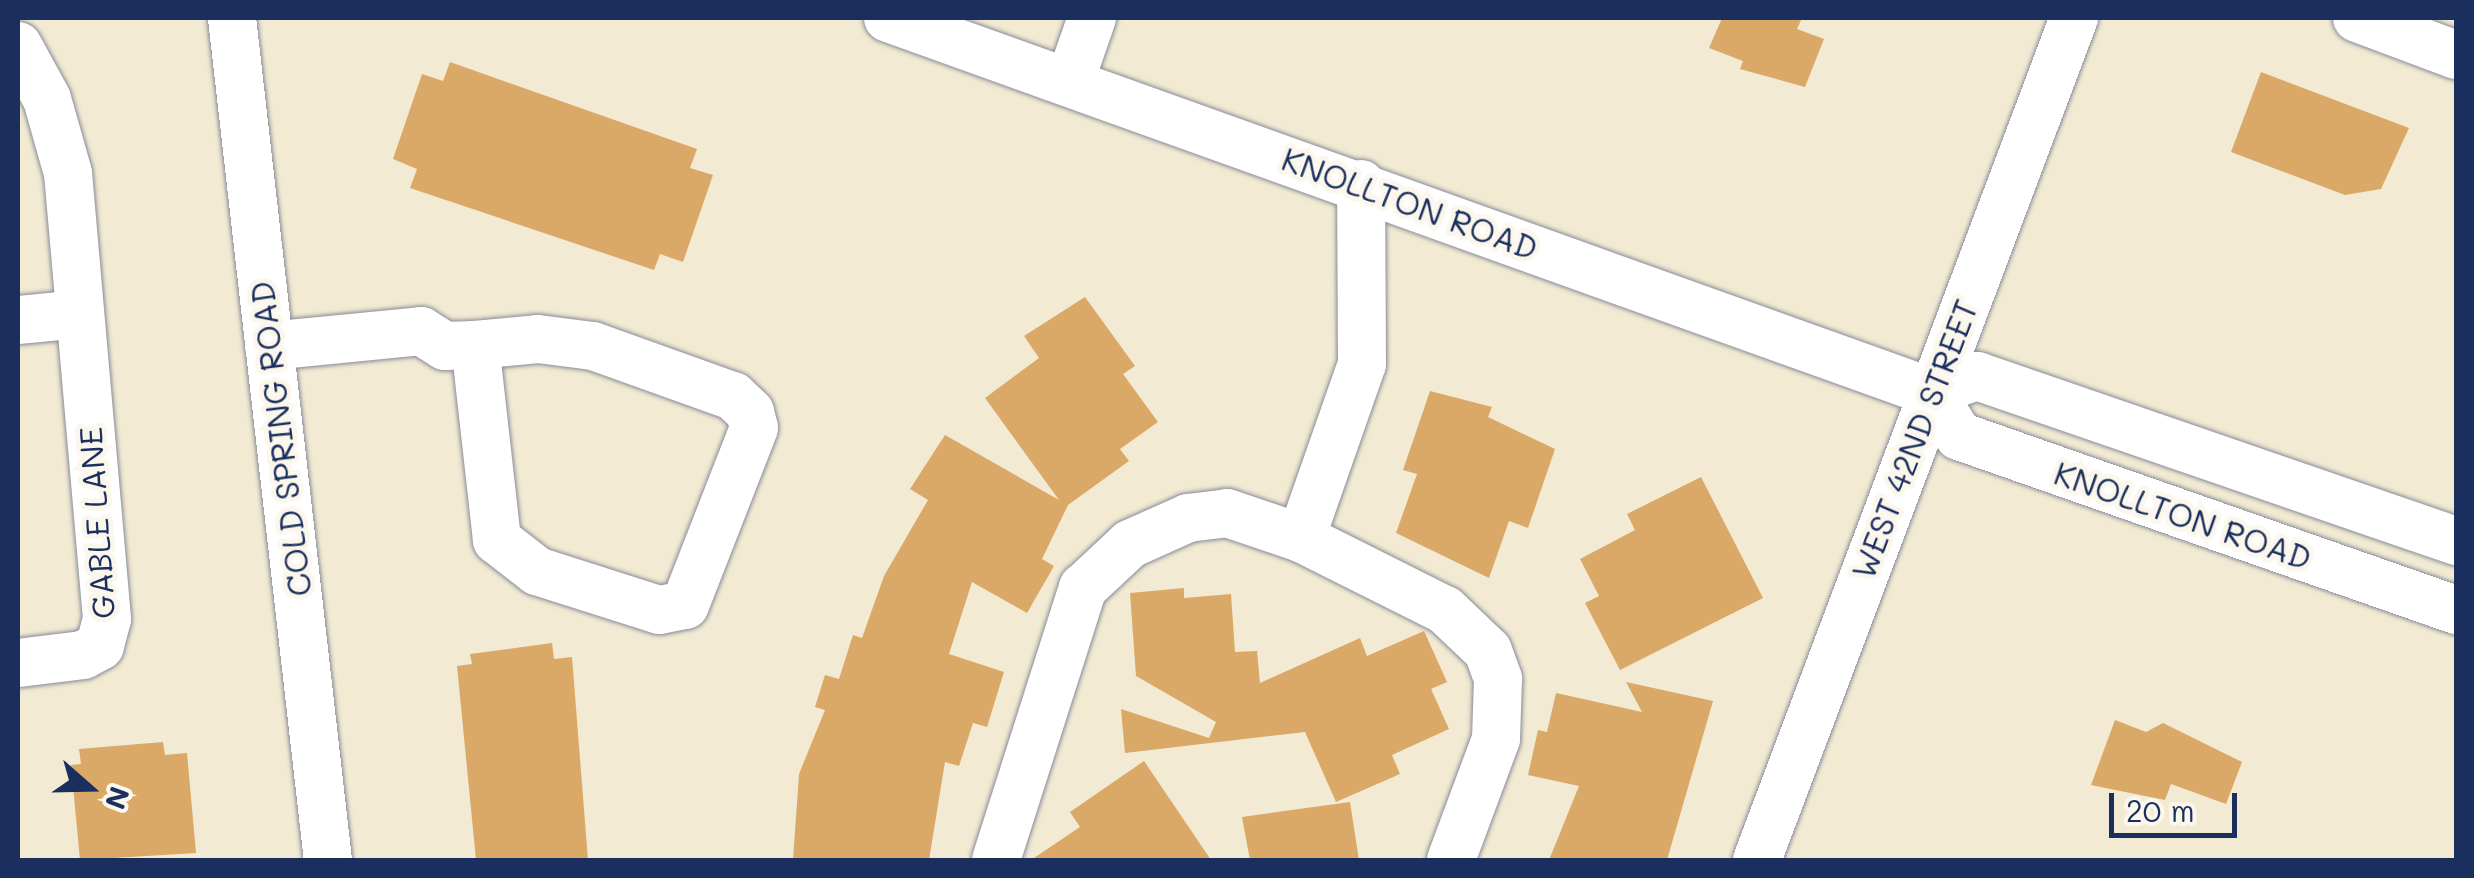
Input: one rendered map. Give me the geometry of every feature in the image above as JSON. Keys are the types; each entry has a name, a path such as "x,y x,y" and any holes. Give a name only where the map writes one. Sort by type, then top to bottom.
{"street":[{"name":"COLD SPRING ROAD","path":"232,18 328,860"},
{"name":"KNOLLTON ROAD","path":"888,18 1361,184 1930,392 1959,436 2456,610"},
{"path":"1070,81 1092,18"},
{"name":"WEST 42ND STREET","path":"1757,860 2074,18"},
{"path":"2358,18 2456,54"},
{"name":"GABLE LANE","path":"18,46 62,144 80,314 105,632 83,656 18,663"},
{"path":"1300,538 1362,364 1361,184"},
{"path":"18,320 80,314"},
{"path":"271,360 422,331 460,346 593,346 746,406 754,428 695,597 659,610 528,567 496,540 460,346"},
{"name":"KNOLLTON ROAD","path":"1930,392 1977,376 2456,541"},
{"path":"996,860 1072,607 1096,569 1130,544 1206,515 1253,518 1300,538 1445,610 1488,651 1500,694 1496,739 1451,860"}],"building":[{"path":"1722,18 1802,18 1797,29 1824,39 1805,87 1740,69 1743,61 1709,48"},
{"path":"450,62 697,149 690,168 713,175 683,262 660,254 654,270 410,188 417,169 393,159 422,74 443,81"},
{"path":"2261,72 2409,128 2381,189 2345,195 2231,152"},
{"path":"1085,297 1135,366 1123,374 1158,422 1120,449 1129,461 1068,505 1042,559 1054,566 1027,613 972,582 949,654 1004,672 987,727 973,723 959,766 945,762 929,860 793,860 799,774 825,710 815,707 825,675 839,679 853,635 862,638 884,576 928,500 910,489 945,435 1059,500 985,398 1039,358 1024,336"},
{"path":"1430,391 1492,407 1488,417 1555,449 1528,528 1509,521 1489,578 1396,533 1417,474 1403,470"},
{"path":"1701,477 1763,598 1620,670 1585,603 1599,596 1580,559 1635,530 1627,514"},
{"path":"1184,588 1184,598 1231,594 1235,652 1257,651 1260,683 1360,638 1367,656 1424,631 1447,682 1431,689 1449,729 1392,755 1400,774 1336,802 1305,732 1125,753 1121,709 1209,738 1216,722 1136,676 1130,593"},
{"path":"552,643 554,659 572,657 588,860 476,860 457,666 472,664 470,654"},
{"path":"1626,682 1713,701 1667,860 1549,860 1579,786 1528,775 1538,730 1547,732 1556,693 1642,712"},
{"path":"2115,720 2146,732 2163,723 2242,762 2226,804 2171,784 2165,800 2091,785"},
{"path":"163,742 165,755 187,753 196,853 80,860 71,765 81,764 79,749"},
{"path":"1144,761 1211,860 1031,860 1080,827 1070,812"},
{"path":"1350,802 1359,860 1250,860 1242,817"}]}
